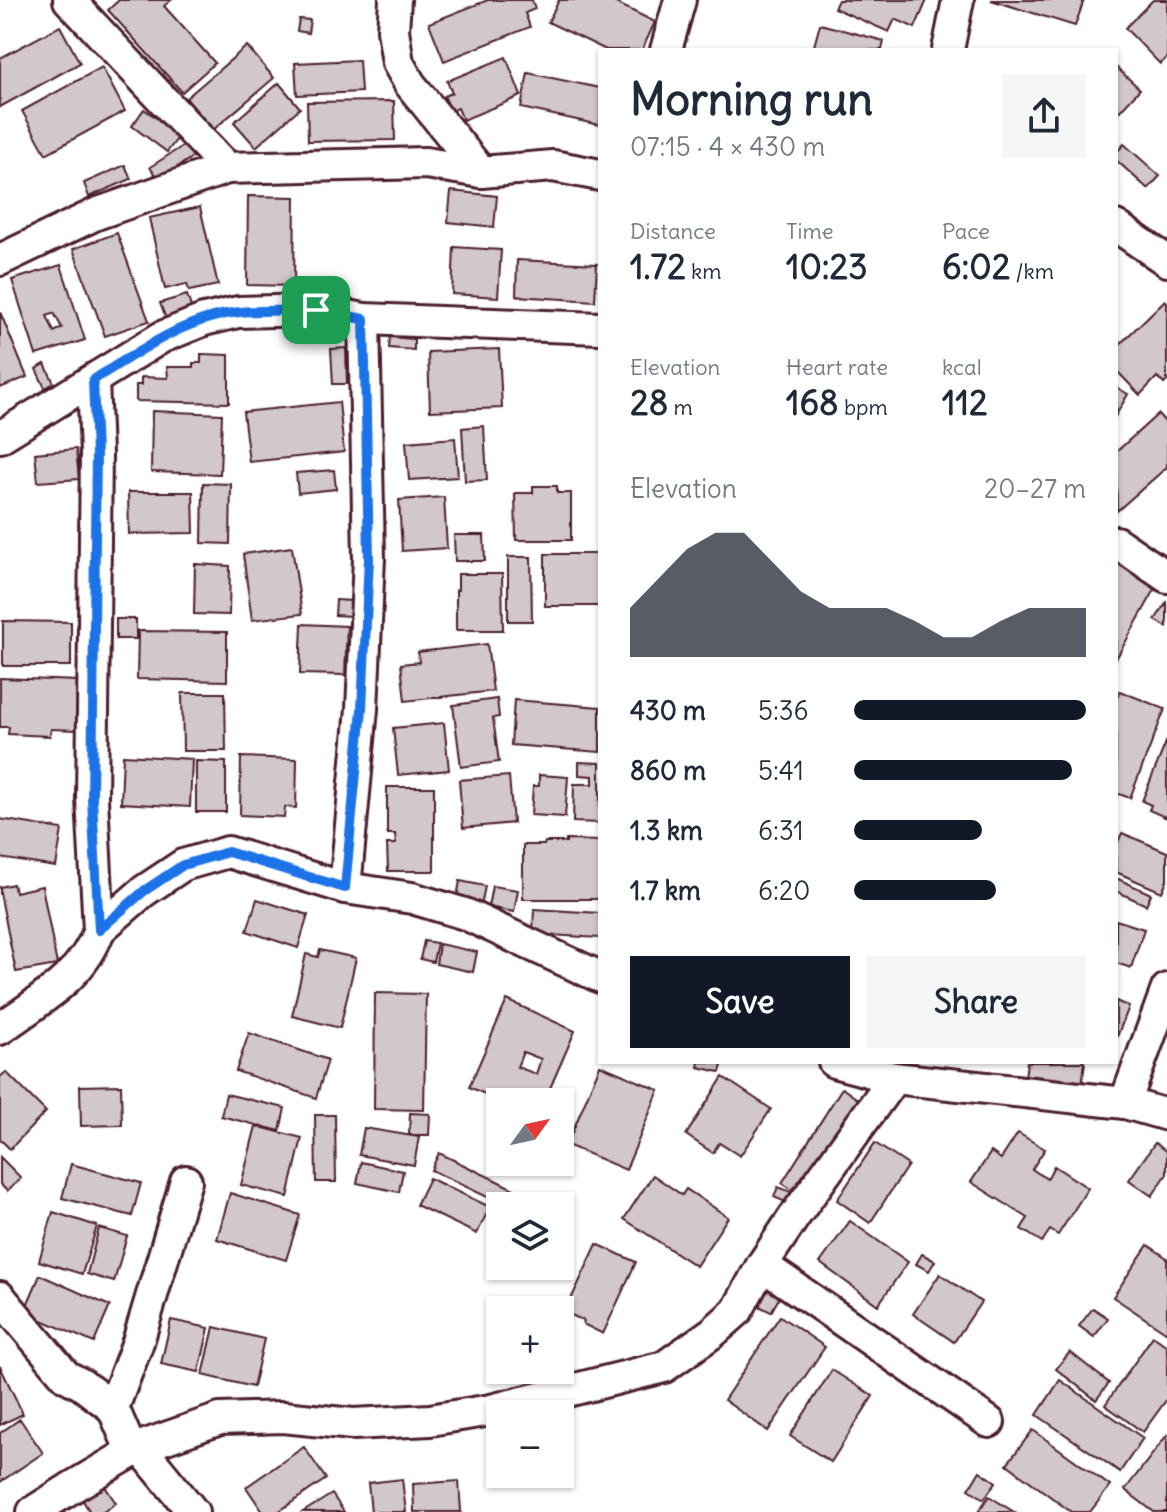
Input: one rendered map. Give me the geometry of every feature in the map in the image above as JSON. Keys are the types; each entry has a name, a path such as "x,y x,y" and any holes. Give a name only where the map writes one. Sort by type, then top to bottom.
{"street":[{"path":"69,0 227,168"},
{"path":"395,0 393,30 398,63 410,84 481,172"},
{"path":"667,48 680,0"},
{"path":"948,48 958,0"},
{"path":"1,259 96,214 227,168 426,163 481,172 553,166 598,175"},
{"path":"1118,227 1167,261"},
{"path":"0,437 162,337 204,320 238,312 316,310 364,319 598,328"},
{"path":"345,888 362,709 369,558 364,319"},
{"path":"0,1029 63,983 94,945 99,930 92,799 96,454 93,380"},
{"path":"1118,543 1167,577"},
{"path":"99,930 144,891 183,865 228,852 345,888 412,898 465,914 598,976"},
{"path":"1125,1103 1167,989"},
{"path":"846,1064 1125,1103 1167,1115"},
{"path":"33,1512 136,1449 220,1419 283,1417 353,1424 430,1420 491,1410 664,1367 737,1311 762,1265 794,1217 909,1074"},
{"path":"113,1408 138,1342 186,1181"},
{"path":"762,1265 989,1422"},
{"path":"0,1297 66,1376 113,1408 136,1449 193,1512"}],"building":[{"path":"119,0 171,0 164,6 215,63 182,92 108,10"},
{"path":"488,0 532,0 535,9 525,13 530,27 444,61 429,23"},
{"path":"559,0 610,0 655,22 643,48 602,48 548,22"},
{"path":"838,0 927,0 915,28 895,19 889,32 834,8"},
{"path":"991,0 1084,0 1075,26"},
{"path":"1153,0 1167,0 1167,58 1160,64 1125,28"},
{"path":"299,19 310,20 308,33 297,31"},
{"path":"820,24 884,41 882,48 814,48"},
{"path":"60,26 80,63 0,107 0,58"},
{"path":"247,46 274,78 213,130 186,98"},
{"path":"506,57 521,96 463,120 458,108 451,111 444,96 452,93 447,81"},
{"path":"359,60 361,92 297,95 295,63"},
{"path":"102,67 125,111 46,154 22,111"},
{"path":"1118,69 1140,89 1118,113"},
{"path":"528,73 598,88 598,125 521,108"},
{"path":"279,83 300,108 256,147 234,122"},
{"path":"394,101 395,140 308,141 307,102"},
{"path":"144,109 180,135 167,152 132,126"},
{"path":"186,144 194,156 158,180 150,167"},
{"path":"1124,144 1160,176 1148,189 1118,162 1118,151"},
{"path":"125,165 131,179 89,197 84,183"},
{"path":"451,191 497,196 494,227 448,222"},
{"path":"248,196 295,197 294,286 247,285"},
{"path":"200,207 218,285 189,291 187,284 165,289 149,218"},
{"path":"117,233 149,321 105,336 73,249"},
{"path":"454,247 501,250 498,297 452,294"},
{"path":"517,260 597,264 595,301 516,296"},
{"path":"61,265 85,340 36,355 12,280","holes":["54,313 62,328 54,332 47,316"]},
{"path":"187,295 192,310 166,319 160,303"},
{"path":"1165,300 1167,302 1167,381 1164,384 1157,377 1140,395 1118,372 1118,346"},
{"path":"0,312 27,377 0,388"},
{"path":"390,337 414,339 414,350 389,348"},
{"path":"346,348 347,384 333,384 331,349"},
{"path":"499,349 502,408 430,411 428,352"},
{"path":"201,354 229,355 229,403 136,401 136,385 141,385 141,377 168,378 167,367 193,367 193,363 201,363"},
{"path":"45,364 54,383 45,388 36,369"},
{"path":"1118,388 1128,394 1118,412"},
{"path":"339,402 344,452 249,462 243,412"},
{"path":"152,411 222,414 220,474 151,472"},
{"path":"1158,414 1167,424 1167,467 1118,510 1118,450"},
{"path":"484,426 487,480 465,481 462,428"},
{"path":"455,438 458,477 409,480 406,442"},
{"path":"76,449 79,479 38,482 35,453"},
{"path":"334,470 336,489 298,493 296,473"},
{"path":"203,483 231,484 230,544 202,543"},
{"path":"533,486 557,486 557,493 571,493 571,540 516,540 515,493 533,493"},
{"path":"128,492 193,492 194,533 129,534"},
{"path":"444,497 447,548 402,551 399,500"},
{"path":"454,535 484,535 485,561 455,561"},
{"path":"292,547 302,614 252,620 243,554"},
{"path":"545,554 598,554 598,606 545,606"},
{"path":"508,557 531,557 532,621 508,621"},
{"path":"195,564 230,566 229,615 194,614"},
{"path":"1118,564 1157,586 1118,655"},
{"path":"458,574 502,574 503,630 456,630"},
{"path":"336,600 351,601 350,616 335,615"},
{"path":"1167,602 1167,627 1155,620"},
{"path":"116,619 136,619 136,639 116,639"},
{"path":"3,621 71,622 71,666 3,666"},
{"path":"302,624 347,626 345,675 300,674"},
{"path":"138,631 227,632 227,681 137,679"},
{"path":"487,644 493,691 405,701 401,664 419,662 418,652"},
{"path":"0,678 78,681 77,730 51,729 50,736 8,734 9,727 0,727"},
{"path":"1120,691 1165,709 1130,798 1118,794"},
{"path":"182,693 225,693 226,751 183,751"},
{"path":"497,699 499,717 493,718 499,762 461,767 453,705"},
{"path":"514,700 598,707 598,752 511,745"},
{"path":"444,723 449,770 398,775 393,728"},
{"path":"1167,740 1167,818 1149,810 1151,805 1142,801"},
{"path":"123,755 192,759 190,807 121,803"},
{"path":"241,757 297,759 296,808 285,807 284,817 240,815"},
{"path":"196,761 226,762 226,812 196,812"},
{"path":"579,762 598,763 598,823 573,822 574,784 593,784 593,776 579,775"},
{"path":"539,775 568,777 565,817 531,815 533,786 539,786"},
{"path":"509,776 513,823 463,828 459,780"},
{"path":"387,787 434,787 434,871 388,871 387,844 396,844 395,834 387,834"},
{"path":"0,819 62,829 56,867 0,858"},
{"path":"1122,833 1167,852 1167,880 1162,892 1118,873 1118,842"},
{"path":"598,841 598,899 523,899 523,845"},
{"path":"1118,879 1151,894 1146,905 1118,892"},
{"path":"460,881 485,886 481,906 456,902"},
{"path":"13,884 15,892 42,886 57,965 16,972 0,893 0,887"},
{"path":"492,886 518,890 514,912 488,907"},
{"path":"257,899 308,915 298,948 247,931"},
{"path":"534,909 598,913 598,938 533,934"},
{"path":"1118,921 1144,929 1131,968 1118,964"},
{"path":"424,941 437,943 433,962 420,959"},
{"path":"439,944 477,952 473,972 436,964"},
{"path":"320,950 356,958 340,1028 292,1016 306,954 318,957"},
{"path":"375,993 426,994 424,1110 374,1109"},
{"path":"507,1000 575,1031 550,1088 486,1088 486,1094 469,1087","holes":["523,1052 541,1059 536,1074 517,1067"]},
{"path":"1118,1002 1129,1007 1118,1034"},
{"path":"249,1033 328,1060 316,1098 236,1071"},
{"path":"699,1064 722,1064 720,1072 698,1067"},
{"path":"1027,1064 1085,1064 1082,1085 1025,1077"},
{"path":"600,1065 659,1090 626,1170 574,1148 574,1128"},
{"path":"6,1072 46,1112 10,1149 0,1139 0,1077"},
{"path":"723,1077 771,1109 740,1156 719,1143 713,1153 686,1135"},
{"path":"121,1085 122,1125 81,1126 80,1086"},
{"path":"842,1088 859,1100 799,1194 782,1183"},
{"path":"226,1094 285,1108 280,1131 221,1116"},
{"path":"410,1113 430,1114 429,1135 409,1135"},
{"path":"315,1115 335,1115 336,1182 316,1182"},
{"path":"256,1126 302,1138 288,1197 241,1185"},
{"path":"364,1128 419,1137 414,1165 359,1155"},
{"path":"1018,1133 1045,1149 1032,1169 1047,1179 1054,1166 1088,1188 1058,1235 1050,1230 1042,1242 1021,1229 1028,1218 971,1182 991,1152 1001,1159"},
{"path":"875,1143 908,1165 870,1223 837,1200"},
{"path":"1155,1143 1167,1152 1167,1174 1152,1196 1129,1180"},
{"path":"439,1153 514,1189 513,1192 486,1192 486,1196 431,1170"},
{"path":"0,1157 21,1178 7,1191 0,1184"},
{"path":"361,1162 403,1171 399,1192 357,1183"},
{"path":"71,1164 141,1183 132,1216 62,1198"},
{"path":"653,1175 682,1195 686,1189 728,1217 696,1266 624,1219"},
{"path":"429,1178 486,1205 486,1215 477,1234 416,1205"},
{"path":"778,1187 794,1193 790,1204 774,1197"},
{"path":"230,1193 300,1215 286,1260 217,1239"},
{"path":"53,1212 97,1226 82,1274 39,1261"},
{"path":"850,1221 908,1262 878,1305 820,1263"},
{"path":"99,1228 127,1236 114,1282 87,1274"},
{"path":"597,1244 636,1262 603,1334 574,1316 573,1296"},
{"path":"1148,1245 1167,1258 1167,1333 1113,1297"},
{"path":"922,1254 935,1261 929,1271 916,1264"},
{"path":"940,1274 981,1302 954,1342 913,1314"},
{"path":"40,1275 110,1306 94,1343 24,1312"},
{"path":"770,1286 782,1293 771,1312 759,1306"},
{"path":"1093,1308 1108,1318 1094,1337 1079,1326"},
{"path":"780,1316 825,1347 768,1431 724,1400"},
{"path":"171,1320 209,1328 199,1372 161,1364"},
{"path":"214,1327 264,1339 253,1387 203,1375"},
{"path":"1153,1336 1167,1346 1167,1399 1143,1432 1105,1405"},
{"path":"1070,1352 1109,1383 1096,1400 1056,1369"},
{"path":"0,1366 23,1414 0,1425"},
{"path":"832,1370 873,1396 831,1462 790,1436"},
{"path":"1060,1380 1143,1438 1120,1472 1037,1415"},
{"path":"20,1419 43,1453 0,1482 0,1433"},
{"path":"1033,1430 1110,1486 1090,1512 1071,1512 1007,1464"},
{"path":"1167,1435 1167,1512 1154,1512 1125,1490"},
{"path":"304,1447 326,1479 278,1512 263,1512 246,1487"},
{"path":"980,1471 996,1482 984,1499 969,1489"},
{"path":"402,1479 406,1512 371,1512 368,1483"},
{"path":"459,1481 461,1512 414,1512 413,1484"},
{"path":"104,1485 116,1503 103,1512 90,1512 82,1499"},
{"path":"332,1494 344,1512 303,1512"},
{"path":"989,1496 1014,1512 978,1512"}],"route":[{"path":"316,310 364,319 369,558 362,709 345,888 228,852 183,865 144,891 99,930 92,799 96,454 93,380 162,337 204,320 238,312 316,310"}]}
